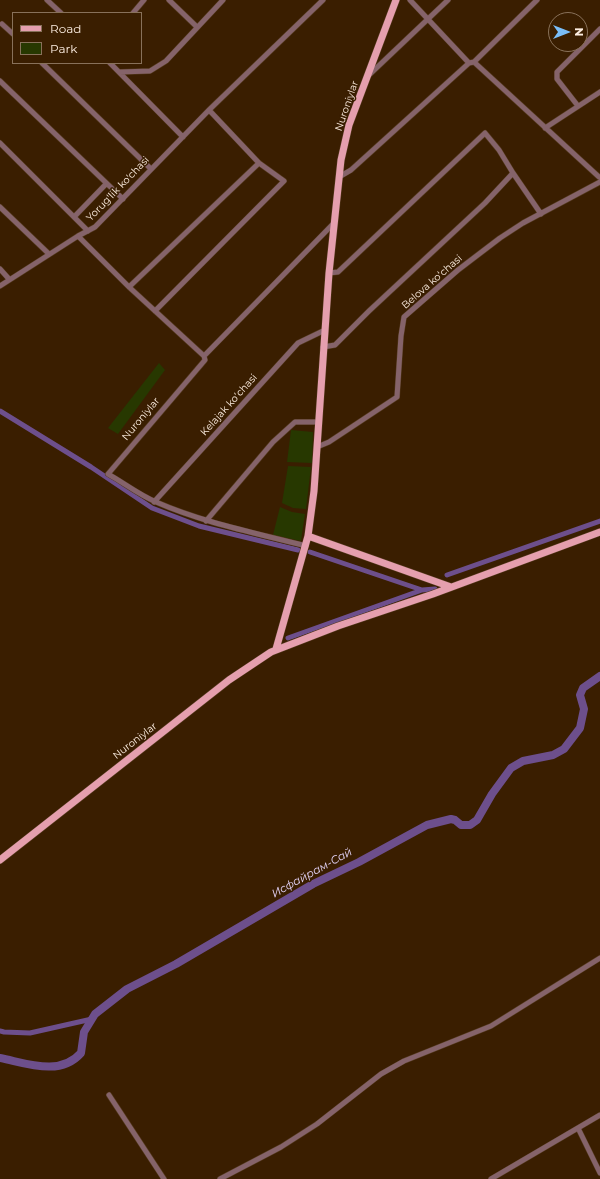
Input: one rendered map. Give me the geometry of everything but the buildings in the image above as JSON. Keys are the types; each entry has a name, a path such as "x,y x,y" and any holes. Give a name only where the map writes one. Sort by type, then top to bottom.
{"main road":[{"name":"Nuroniylar","path":"0,860 229,680 276,649 308,536 314,491 323,347 339,177 349,125 396,0"},
{"path":"276,649 600,532"},
{"path":"308,536 451,587"}],"street":[{"path":"47,0 59,11"},
{"path":"135,12 145,0"},
{"path":"169,0 197,27"},
{"path":"120,72 150,71 166,61 223,0"},
{"name":"Yorug'lik ko'chasi","path":"0,286 49,254 95,227 209,110 323,0"},
{"path":"410,0 472,62 600,177"},
{"path":"368,76 448,0"},
{"path":"339,177 351,170 472,62 537,0"},
{"path":"2,24 12,33"},
{"path":"578,106 557,79 556,72 600,29"},
{"path":"43,64 151,168"},
{"path":"111,64 183,137"},
{"path":"0,81 123,199"},
{"path":"545,128 600,92"},
{"path":"155,311 284,181 259,163 209,110"},
{"path":"329,273 338,272 485,133 499,150 541,214"},
{"path":"0,143 88,232"},
{"path":"129,287 259,163"},
{"path":"323,347 335,345 485,203 514,173"},
{"name":"Belova koʻchasi","path":"317,447 329,442 397,397 401,336 404,317 458,270 517,227 600,182"},
{"path":"74,217 106,184"},
{"path":"0,207 49,254"},
{"name":"Nuroniylar","path":"306,546 206,521 154,502 108,474 205,360 204,356 334,223"},
{"path":"78,236 129,287 204,356"},
{"path":"0,269 9,279"},
{"name":"Kelajak koʻchasi","path":"154,502 298,343 325,330"},
{"path":"206,521 274,442 295,422 318,422"},
{"path":"220,1179 281,1147 317,1124 381,1074 404,1061 490,1026 600,958"},
{"path":"109,1095 164,1179"},
{"path":"493,1178 600,1115"},
{"path":"578,1128 600,1172"}],"green space":[{"path":"159,363 165,370 118,434 108,428"},
{"path":"291,430 313,432 312,463 287,462"},
{"path":"288,466 311,467 306,509 293,508 282,503"},
{"path":"280,507 292,512 305,514 301,541 273,535"}],"waterway":[{"path":"0,411 91,467 152,508 199,526 298,550"},
{"path":"447,575 600,521"},
{"path":"310,552 422,590"},
{"path":"288,638 422,590 435,589"},
{"name":"Исфайрам-Сай","path":"0,1058 32,1065 63,1065 73,1060 81,1053 84,1032 95,1014 127,989 176,964 313,884 359,862 427,825 451,819 455,820 461,825 470,825 477,820 492,794 511,768 523,761 553,755 564,749 580,728 584,709 580,695 583,688 600,676"},
{"path":"0,1031 30,1033 92,1019"}]}
